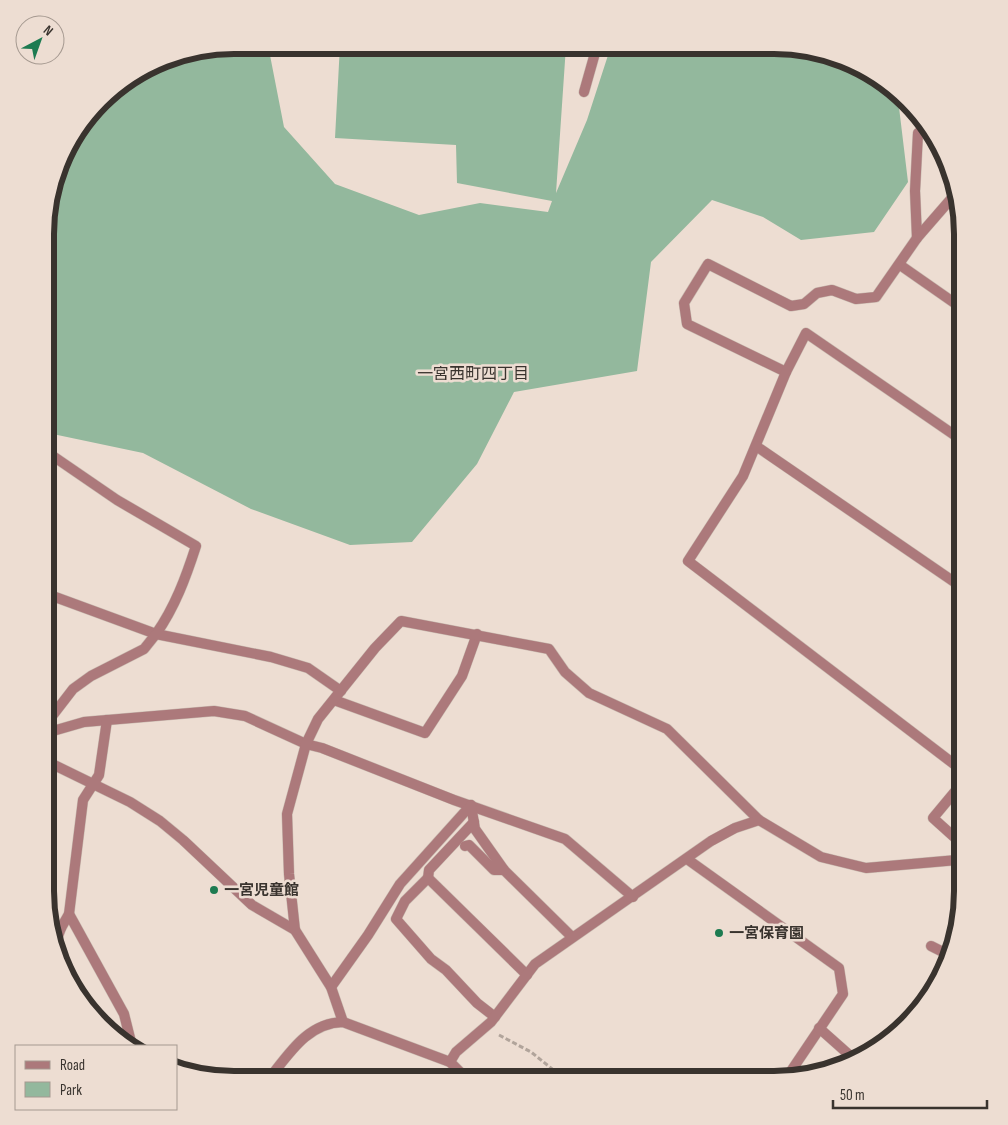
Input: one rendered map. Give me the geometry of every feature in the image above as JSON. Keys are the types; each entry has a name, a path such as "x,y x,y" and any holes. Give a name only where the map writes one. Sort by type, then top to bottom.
{"street":[{"path":"584,92 594,54"},
{"path":"917,238 915,191 918,134"},
{"path":"786,372 687,324 684,304 708,264 791,306 804,304 817,293 832,290 856,299 876,297 917,238 951,199"},
{"path":"900,265 954,303"},
{"path":"954,435 806,333 786,372 743,476 688,561 954,764"},
{"path":"756,446 954,582"},
{"path":"54,457 117,500 196,546 186,580 166,620 144,649 91,676 73,689 54,707"},
{"path":"54,597 156,634 270,657 308,668 341,691"},
{"path":"343,1022 331,986 296,930 289,874 287,814 306,744 318,719 374,648 401,621 549,649 565,672 588,693 667,729 759,820 821,857 866,868 954,860"},
{"path":"334,700 424,733 462,676 477,634"},
{"path":"54,731 84,722 214,711 245,716 306,744 322,748 565,839 633,897"},
{"path":"59,934 69,914 83,800 99,775 107,720"},
{"path":"54,765 130,802 160,821 184,840 252,905 296,930"},
{"path":"954,793 933,818 954,837"},
{"path":"472,805 475,830 504,870 572,937"},
{"path":"331,986 368,935 400,884 472,805"},
{"path":"450,1062 456,1052 487,1026 535,964 711,841 735,828 759,820"},
{"path":"474,822 429,870 428,878 405,901 396,919 431,959 446,970 477,1003 495,1016"},
{"path":"465,846 469,845 494,870 504,870"},
{"path":"687,859 839,968 843,994 791,1071"},
{"path":"428,878 527,974"},
{"path":"69,914 124,1014 130,1038"},
{"path":"931,946 944,952"},
{"path":"275,1071 295,1046 315,1028 329,1023 343,1022 450,1062 459,1071"},
{"path":"819,1028 849,1055"}],"path":[{"path":"487,1026 531,1052 555,1071"}],"green space":[{"path":"270,54 284,127 335,184 419,215 480,203 548,212 552,201 457,183 456,145 335,138 340,54 565,54 556,193 587,120 608,54 798,55 832,63 854,72 884,91 899,104 908,182 874,232 801,240 763,217 712,200 651,262 637,371 514,392 477,464 412,542 350,545 251,509 143,453 54,434 54,222 63,176 72,154 84,134 98,115 115,98 154,72 176,63 210,55"}],"place":[{"name":"一宮児童館","path":"214,890"},
{"name":"一宮保育園","path":"719,933"}],"district":[{"name":"一宮西町四丁目","path":"473,374"}]}
